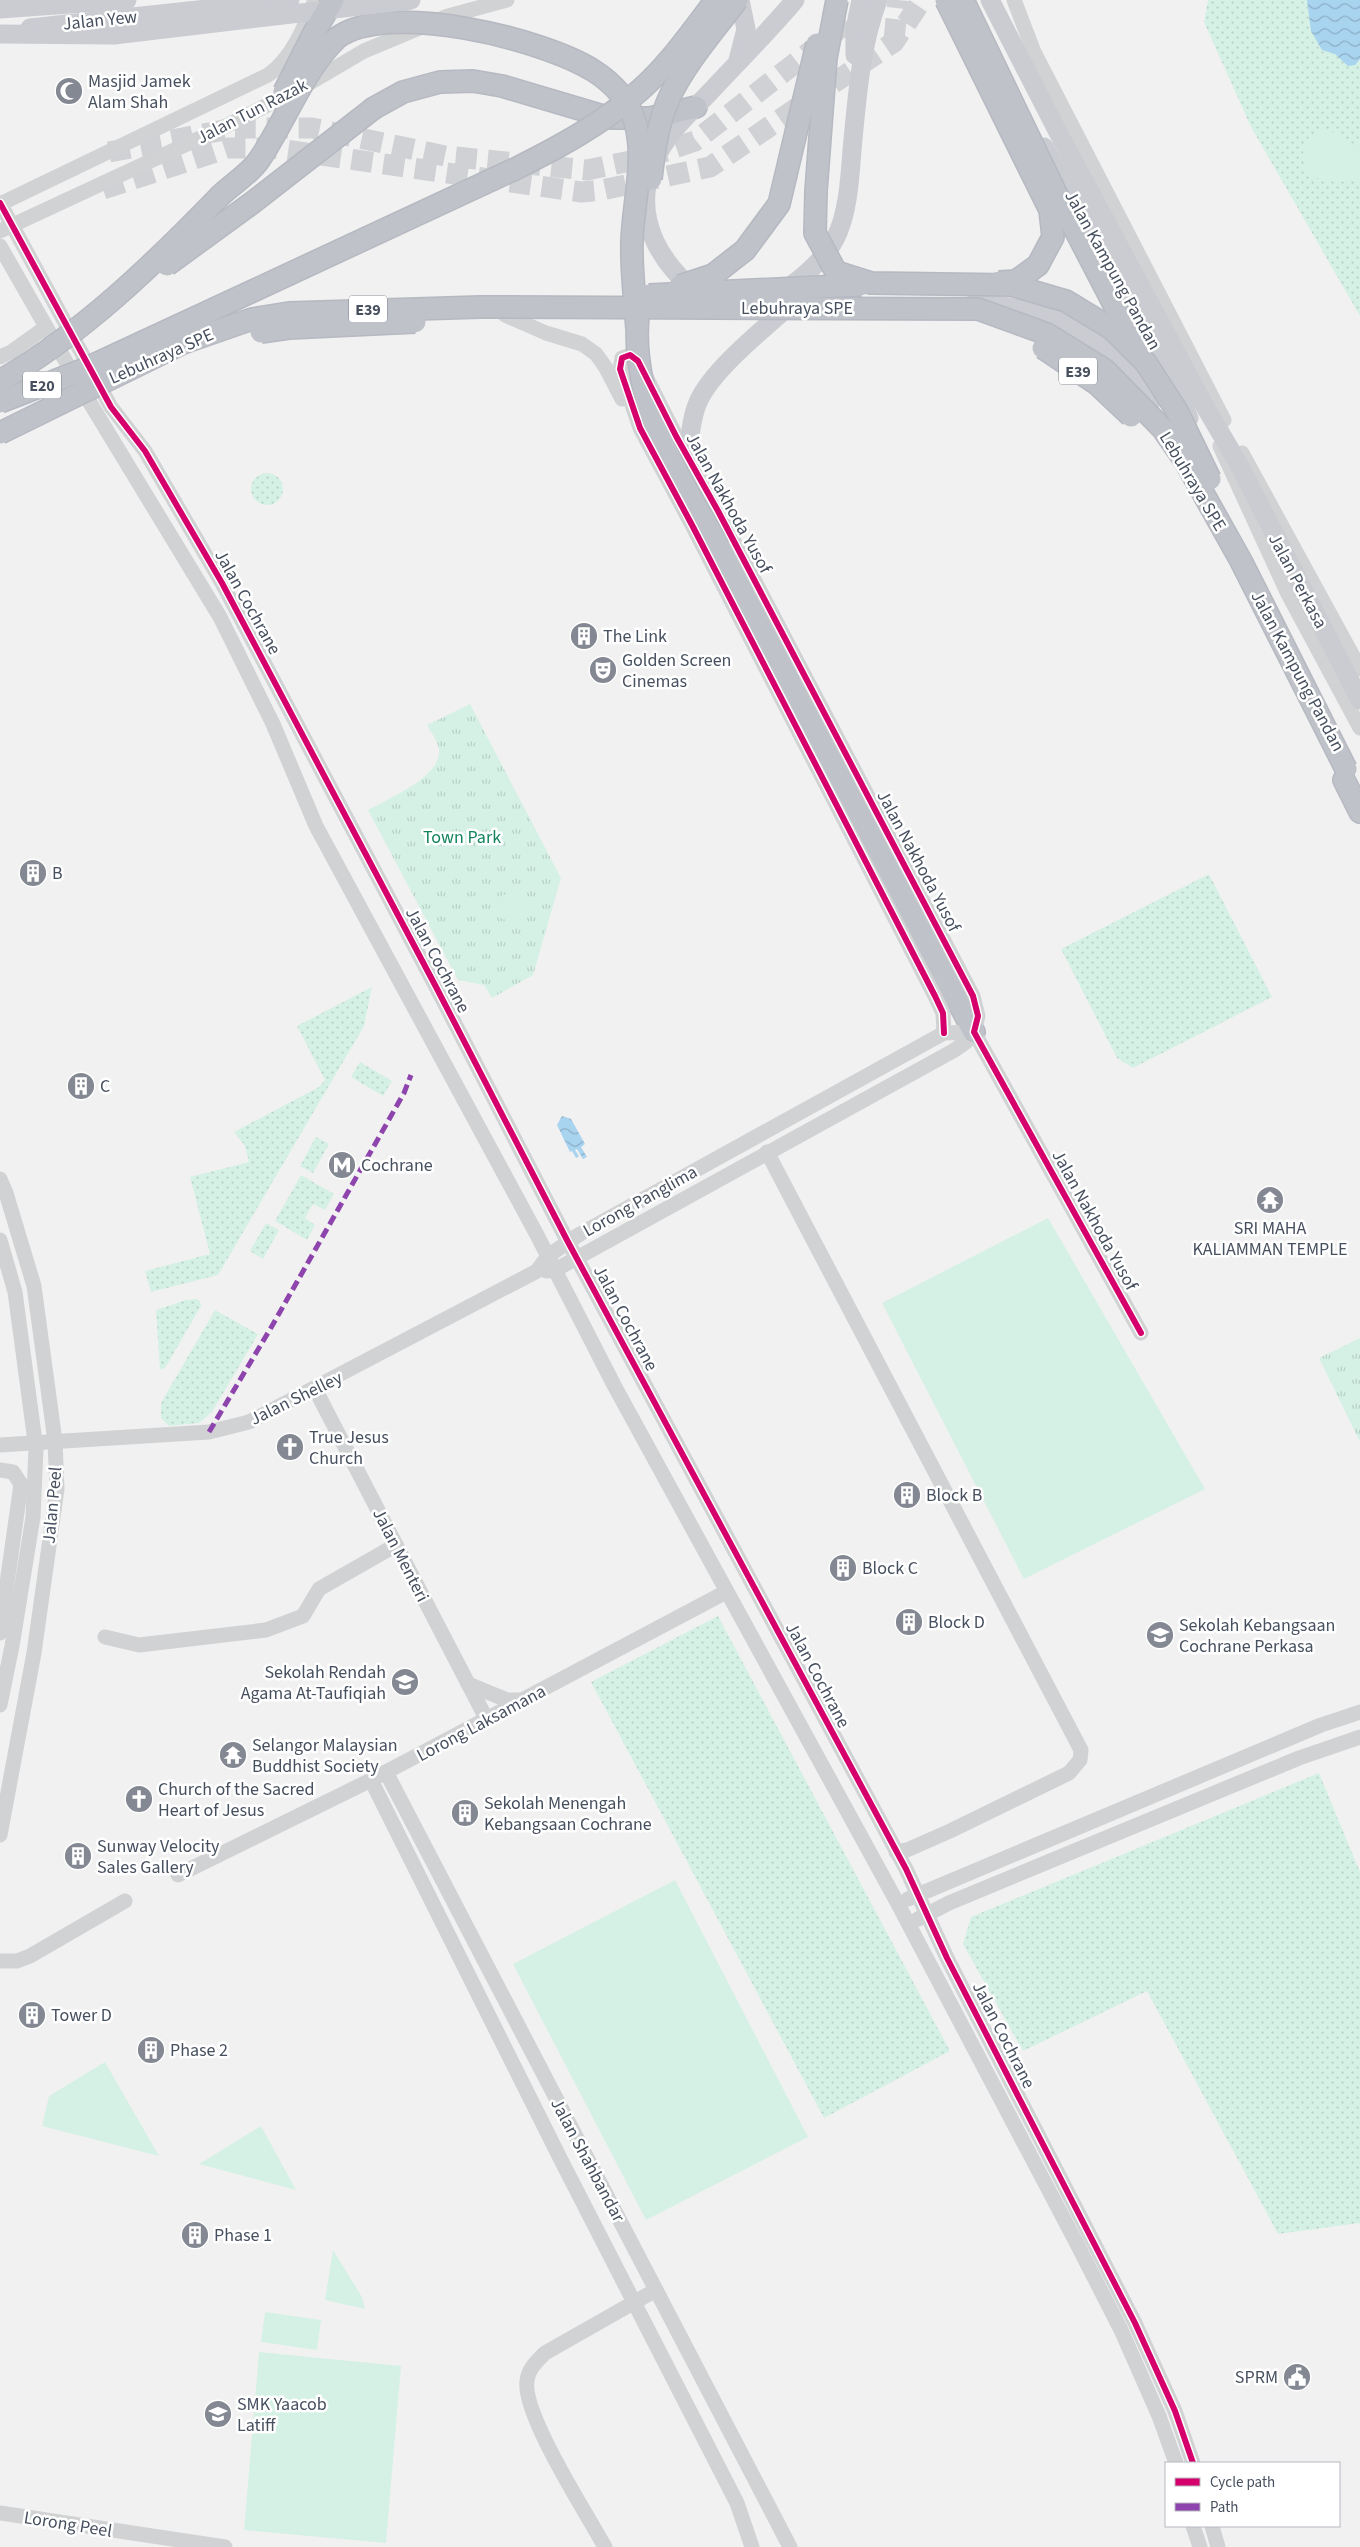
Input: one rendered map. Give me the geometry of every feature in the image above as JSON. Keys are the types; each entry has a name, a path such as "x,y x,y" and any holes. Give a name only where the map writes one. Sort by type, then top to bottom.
{"highway":[{"path":"221,195 277,106 314,31 333,0"},
{"path":"85,368 516,169 580,136 640,91 686,39 716,0"},
{"path":"637,329 654,152 661,121 670,96 687,68 738,0"},
{"path":"594,315 713,275 745,250 779,204 829,0"},
{"path":"837,0 826,58 816,191 815,233 836,272 871,283 1011,285 1066,300 1112,330 1146,363 1177,411 1350,780"},
{"path":"480,307 660,294 870,284 1016,281 1038,265 1053,237 1050,210 946,0"},
{"path":"963,0 1055,191 1139,353 1350,780"},
{"path":"112,300 164,254 221,195 258,162 308,76 326,50 346,31 361,24 409,20 448,22 488,29 532,42 596,71 628,103 636,124 639,151 632,242 641,372 653,420 668,457 719,547 974,1032"},
{"path":"112,300 144,281 252,203 374,108 403,92 440,82 473,81 502,86 610,118 650,118 696,106"},
{"name":"E20","path":"0,381 26,366 112,300"},
{"path":"85,368 121,361 222,329 281,318 340,313 594,315 744,306"},
{"name":"Lebuhraya SPE","path":"0,433 183,343 252,319 289,313 480,307 978,309 1047,334 1105,370 1162,428 1185,461 1240,561 1350,780 1360,812"},
{"name":"Lebuhraya SPE","path":"0,448 189,353 255,333 289,328 594,315 974,321 1043,348 1097,384 1152,436 1175,467 1360,797"},
{"name":"E20","path":"0,402 85,368"}],"main road":[{"path":"1,8 35,0"},
{"name":"Jalan Yew","path":"1,8 127,0"},
{"name":"Jalan Yew","path":"0,33 290,0"},
{"path":"0,33 114,35 411,0"},
{"path":"738,0 746,30 738,61"},
{"name":"Jalan Kampung Pandan","path":"795,0 668,138 652,166 645,198 650,233 669,267 696,291 718,301 744,306 983,304 1017,307 1033,311 1086,335 1105,349 1119,363 1177,442 1317,706 1350,780"},
{"path":"854,136 855,29 861,0"},
{"path":"744,306 777,296 797,282 835,239 848,193 860,73 871,18 878,0"},
{"name":"Jalan Kampung Pandan","path":"963,0 1171,374 1190,422 1234,552"},
{"name":"Jalan Kampung Pandan","path":"990,0 1062,140 1211,408 1237,461"},
{"path":"688,457 693,416 700,398 714,378 790,305"},
{"name":"Jalan Perkasa","path":"1237,461 1271,531 1360,700"}],"street":[{"name":"Jalan Tun Razak","path":"0,204 268,75 282,63 299,36 315,0"},
{"name":"Jalan Tun Razak","path":"5,228 230,124 301,88 364,52 448,16 507,0"},
{"name":"Jalan Kampung Pandan","path":"1014,0 1037,59 1173,319 1211,408 1360,669"},
{"name":"Jalan Cochrane","path":"0,204 5,228 112,407 145,451 222,583 435,985 568,1242 896,1852 947,1958 1132,2317 1175,2411 1193,2462"},
{"name":"Jalan Cochrane","path":"0,246 46,327 220,617 273,724 316,826 548,1256 615,1387 898,1904 1121,2330 1159,2416 1176,2462"},
{"path":"505,315 546,333 571,339 596,354 640,428"},
{"path":"0,357 11,352 46,327"},
{"name":"Jalan Nakhoda Yusof","path":"945,1029 943,1013 935,996 640,428 620,368 622,358 630,355 638,361 718,511 973,996 978,1016 974,1032 1141,1333"},
{"name":"Jalan Kampung Pandan","path":"1211,408 1223,454 1288,594 1360,728"},
{"path":"692,525 692,511 702,504 710,505 718,511"},
{"name":"Lorong Panglima","path":"538,1271 548,1256 568,1242 945,1029"},
{"path":"945,1029 974,1032"},
{"name":"Lorong Panglima","path":"538,1271 555,1270 578,1258 953,1051 966,1042 974,1032"},
{"path":"767,1152 1076,1737 1081,1750 1080,1760 1069,1773 950,1831 907,1850 896,1852"},
{"name":"Jalan Peel","path":"0,1178 34,1286 55,1442 56,1489 30,1672 0,1835"},
{"name":"Jalan Peel","path":"0,1240 15,1292 36,1443 33,1517 24,1571 6,1644 0,1705"},
{"name":"Jalan Shelley","path":"4,1444 209,1432 250,1422 538,1271"},
{"name":"Jalan Menteri","path":"315,1389 487,1720"},
{"path":"4,1444 20,1451 30,1462 36,1476"},
{"path":"0,1470 13,1472 21,1484 0,1633"},
{"path":"105,1637 139,1645 266,1630 303,1616 318,1589 396,1545"},
{"path":"24,1571 45,1575"},
{"name":"Lorong Laksamana","path":"178,1874 371,1780 726,1592"},
{"path":"468,1684 508,1700 525,1700"},
{"path":"898,1904 917,1894 1321,1725 1360,1712"},
{"path":"908,1924 927,1914 1300,1758 1360,1737"},
{"name":"Jalan Shahbandar","path":"386,1772 790,2547"},
{"name":"Jalan Shahbandar","path":"371,1780 633,2302 738,2503 752,2547"},
{"path":"0,1961 17,1961 30,1956 125,1901"},
{"path":"605,2547 541,2432 528,2402 527,2381 532,2366 545,2353 656,2290"},
{"name":"Lorong Peel","path":"0,2513 225,2547"},
{"path":"1190,2547 1193,2527"},
{"path":"1193,2527 1200,2547"},
{"path":"1212,2527 1218,2547"}],"green space":[{"path":"1208,0 1360,0 1360,316 1251,127 1204,22"},
{"path":"1322,130 1331,131 1360,148 1360,177 1356,180 1345,182 1317,178 1308,170 1303,160 1306,145"},
{"path":"267,473 273,474 278,478 282,483 282,495 278,500 273,504 267,505 261,504 256,500 252,495 251,489 252,483 256,478 261,474"},
{"name":"Town Park","path":"470,704 561,878 533,975 492,998 484,985 458,980 368,810 412,786 432,769 438,759 439,749 427,725"},
{"path":"1209,874 1272,997 1133,1068 1117,1058 1061,949"},
{"path":"508,894 517,898 521,907 517,916 508,920 499,916 495,907 499,898"},
{"path":"372,987 364,1026 218,1275 151,1292 145,1271 210,1254 190,1177 249,1162 245,1146 234,1132 319,1087 325,1080 297,1026"},
{"path":"360,1062 392,1081 383,1096 351,1077"},
{"path":"316,1137 329,1144 313,1173 300,1166"},
{"path":"301,1175 334,1194 325,1210 313,1204 305,1218 315,1225 307,1240 275,1221"},
{"path":"1048,1218 1205,1489 1024,1579 882,1303"},
{"path":"266,1223 279,1230 263,1259 250,1251"},
{"path":"196,1299 200,1301 201,1306 165,1368 160,1369 156,1310 186,1300"},
{"path":"215,1310 258,1334 212,1412 199,1423 169,1426 161,1418 161,1403"},
{"path":"1360,1338 1360,1442 1319,1358"},
{"path":"718,1616 950,2051 824,2118 591,1682"},
{"path":"1319,1773 1360,1872 1360,2223 1278,2234 1147,1991 1023,2051 963,1944 971,1917"},
{"path":"675,1880 808,2137 646,2220 513,1964"},
{"path":"105,2062 159,2156 42,2126 49,2096"},
{"path":"261,2126 296,2190 199,2164"},
{"path":"333,2250 362,2297 365,2309 325,2300"},
{"path":"265,2312 321,2320 317,2350 261,2342"},
{"path":"259,2352 401,2366 386,2543 244,2530"}],"water":[{"path":"1307,0 1360,0 1360,59 1355,65 1348,66 1335,54 1322,50 1311,31"},
{"path":"562,1116 571,1119 585,1144 581,1147 587,1157 583,1159 577,1149 575,1150 579,1156 576,1158 572,1151 570,1152 557,1125"}],"tunnel":[{"path":"894,40 898,0"},
{"path":"103,189 228,148 272,148 581,192 602,190 710,167 894,42 922,0"},
{"path":"109,152 235,128 312,128 445,156 587,170 645,158 695,141 866,8 868,4"}],"marked path":[{"path":"209,1432 272,1326 404,1093 411,1075"}],"cycle path":[{"path":"0,203 111,407 145,451 222,583 435,985 568,1242 906,1869 947,1958 1135,2323 1175,2411 1193,2462"},
{"path":"944,1033 943,1013 935,996 640,428 620,369 622,358 630,355 638,361 676,436 718,511 973,996 978,1016 974,1032 1141,1333"}],"place":[{"name":"Masjid Jamek Alam Shah","path":"69,91"},
{"name":"The Link","path":"584,636"},
{"name":"Golden Screen Cinemas","path":"603,670"},
{"name":"B","path":"33,873"},
{"name":"C","path":"81,1086"},
{"name":"Cochrane","path":"342,1165"},
{"name":"SRI MAHA KALIAMMAN TEMPLE","path":"1270,1200"},
{"name":"True Jesus Church","path":"290,1447"},
{"name":"Block B","path":"907,1495"},
{"name":"Block C","path":"843,1568"},
{"name":"Block D","path":"909,1622"},
{"name":"Sekolah Kebangsaan Cochrane Perkasa","path":"1160,1635"},
{"name":"Sekolah Rendah Agama At-Taufiqiah","path":"405,1682"},
{"name":"Selangor Malaysian Buddhist Society","path":"233,1755"},
{"name":"Church of the Sacred Heart of Jesus","path":"139,1799"},
{"name":"Sekolah Menengah Kebangsaan Cochrane","path":"465,1813"},
{"name":"Sunway Velocity Sales Gallery","path":"78,1856"},
{"name":"Tower D","path":"32,2015"},
{"name":"Phase 2","path":"151,2050"},
{"name":"Phase 1","path":"195,2235"},
{"name":"SPRM","path":"1297,2377"},
{"name":"SMK Yaacob Latiff","path":"218,2414"}]}
